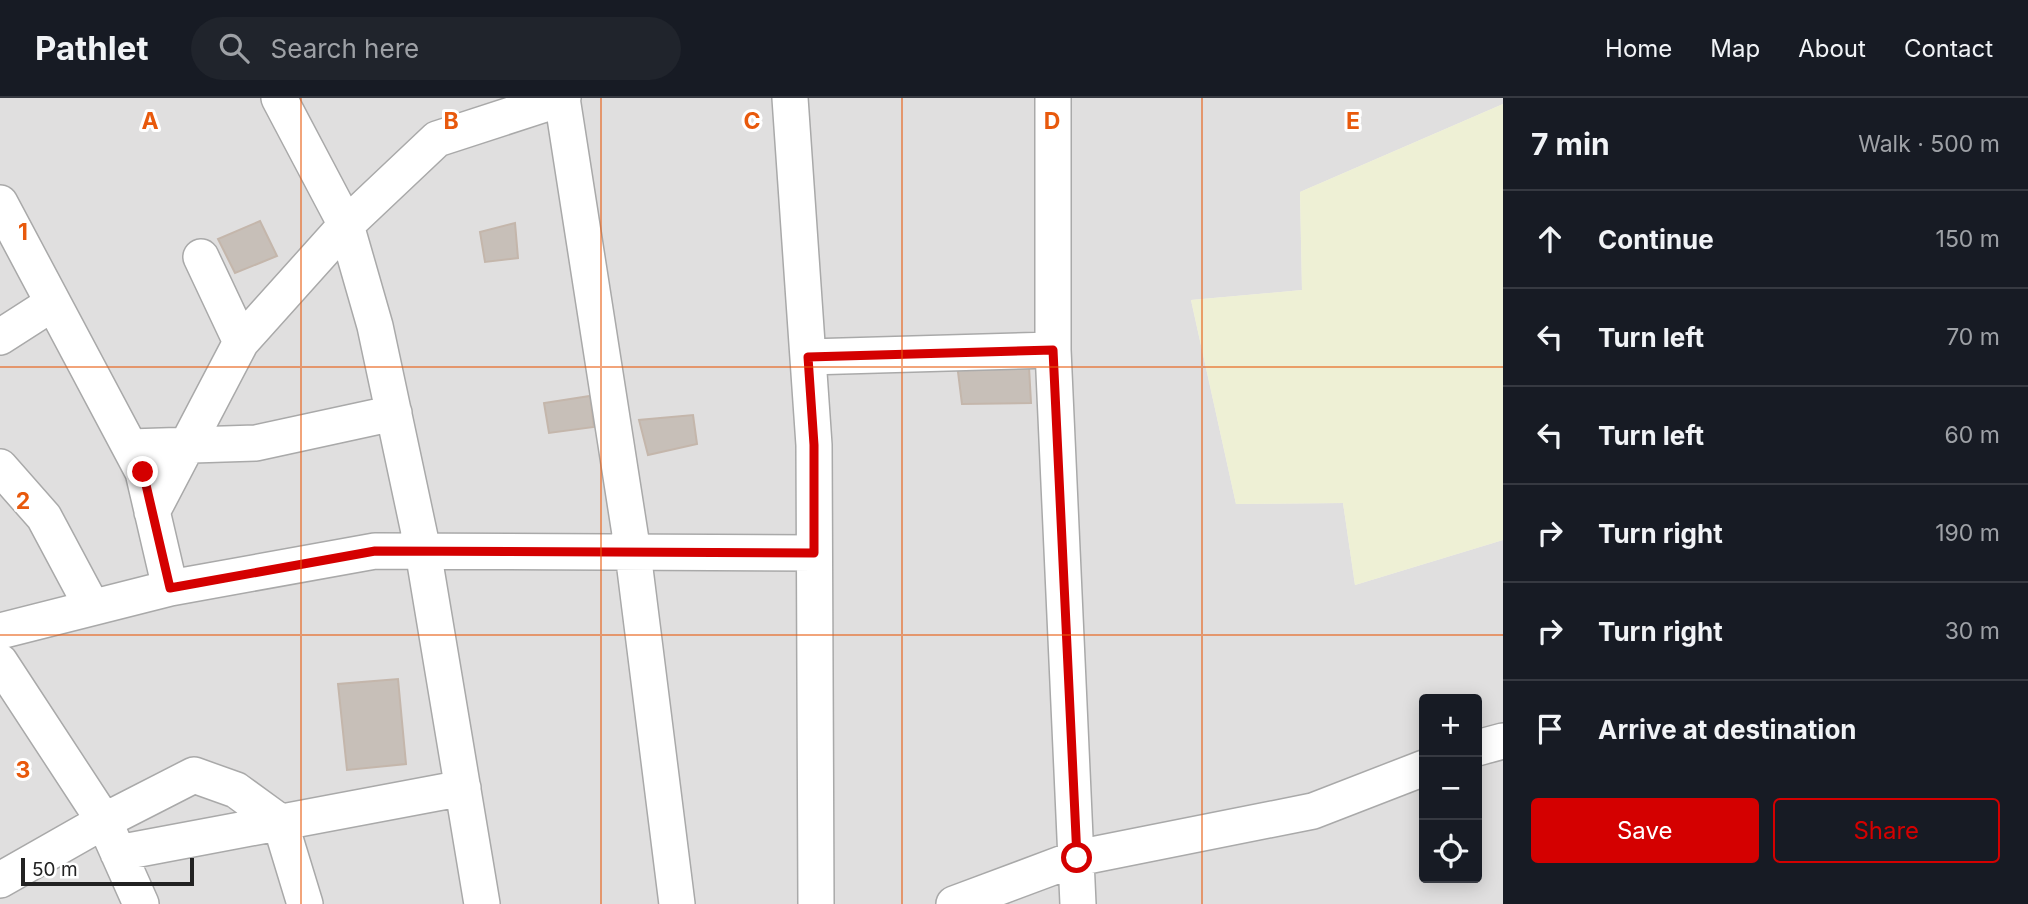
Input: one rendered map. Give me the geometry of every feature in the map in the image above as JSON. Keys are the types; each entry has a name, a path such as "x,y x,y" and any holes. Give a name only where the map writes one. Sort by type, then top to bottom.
{"street":[{"path":"279,98 346,225 375,326 423,551 482,904"},
{"path":"152,512 241,341 346,225 437,139 562,98 633,553 677,904"},
{"path":"790,98 814,445 816,904"},
{"path":"1053,98 1053,350 1078,904"},
{"path":"0,203 143,472 170,588"},
{"path":"201,257 241,341"},
{"path":"0,337 53,303"},
{"path":"808,357 1053,350"},
{"path":"130,447 256,443 394,413"},
{"path":"0,467 44,517 92,607"},
{"path":"0,631 170,588 375,551 814,553"},
{"path":"0,662 104,821 134,902"},
{"path":"1482,747 1503,741"},
{"path":"954,904 1077,858 1313,811 1419,770"},
{"path":"0,880 104,821 194,775 236,790 280,822 305,904"},
{"path":"118,853 463,788"}],"shaded area":[{"path":"0,98 1503,98 1503,104 1300,192 1302,290 1191,300 1236,504 1343,503 1355,585 1503,540 1503,904 0,904"}],"green space":[{"path":"1503,104 1503,540 1355,585 1343,503 1236,504 1191,300 1302,290 1300,192"}],"building":[{"path":"260,221 277,256 235,273 218,239"},
{"path":"515,223 518,258 485,262 480,232"},
{"path":"957,364 1029,367 1031,403 962,404"},
{"path":"590,396 594,427 549,433 544,403"},
{"path":"693,415 697,444 648,455 639,420"},
{"path":"398,679 406,764 347,770 338,684"}],"route":[{"path":"143,472 170,588 375,551 814,553 814,445 808,357 1053,350 1077,858"}]}
